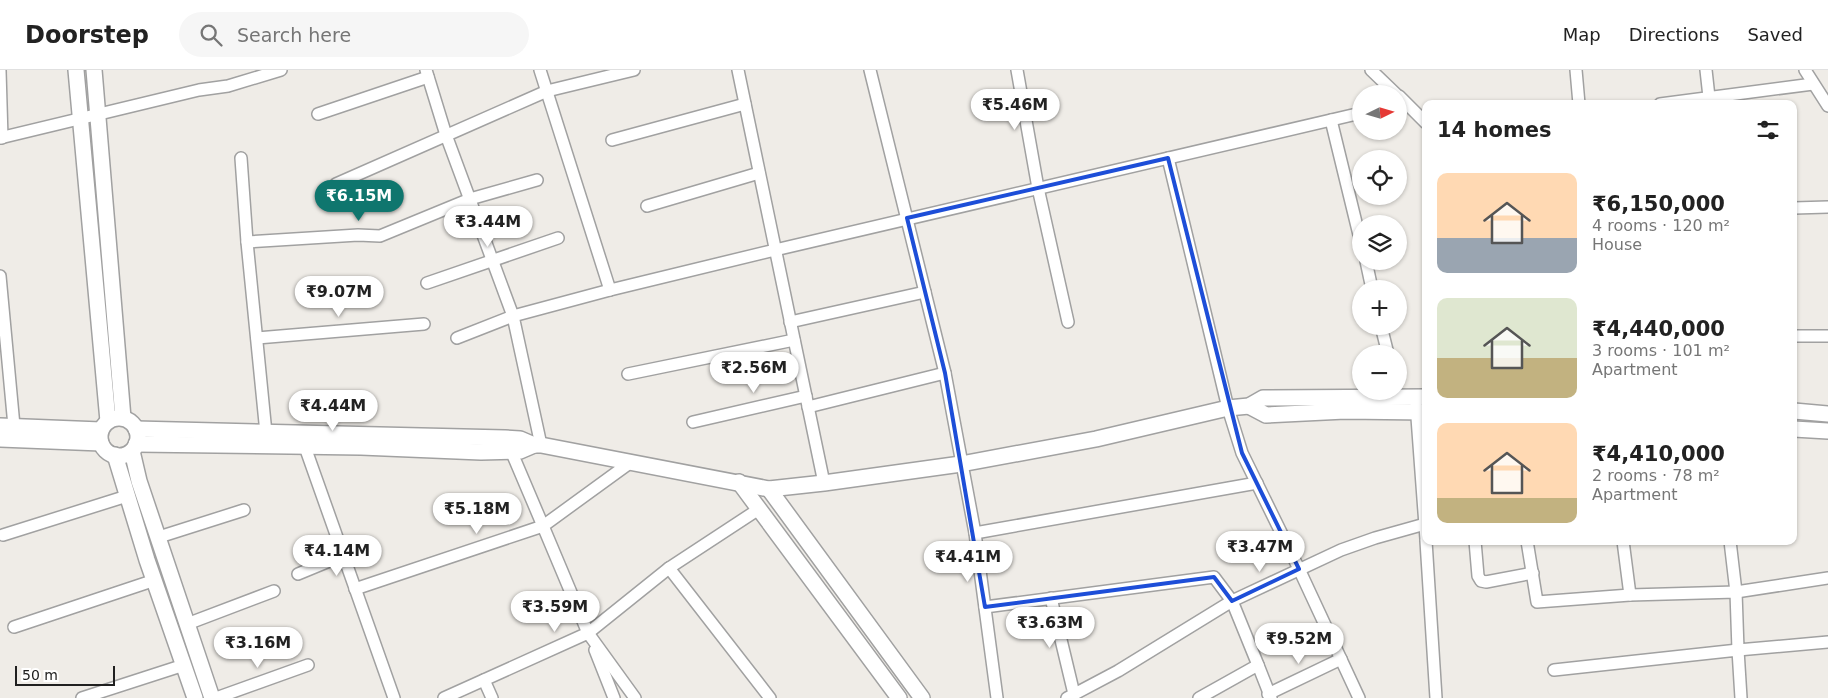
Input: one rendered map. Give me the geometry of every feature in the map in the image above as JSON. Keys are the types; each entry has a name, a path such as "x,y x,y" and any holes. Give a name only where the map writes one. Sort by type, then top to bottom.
{"street":[{"path":"76,70 108,428"},
{"path":"94,70 108,428 104,448 115,455 121,456 135,441 266,433 508,444"},
{"path":"0,71 1,138 199,90 228,86 281,70"},
{"path":"540,70 610,290"},
{"path":"336,184 547,91 634,70"},
{"path":"738,70 824,483"},
{"path":"870,70 946,373 961,464 976,533 997,698"},
{"path":"1017,70 1038,188 1068,322"},
{"path":"1372,70 1387,85"},
{"path":"1576,70 1579,100"},
{"path":"1706,70 1709,98"},
{"path":"1805,70 1828,106"},
{"path":"318,114 427,74 446,135 513,316 538,445"},
{"path":"1693,100 1813,84"},
{"path":"612,140 745,104"},
{"path":"1408,107 1422,119"},
{"path":"457,338 513,316 610,290 907,218 1352,115"},
{"path":"1332,120 1354,215"},
{"path":"241,158 247,242 266,433"},
{"path":"1168,158 1228,408 1242,452 1300,569 1360,698"},
{"path":"647,206 759,173"},
{"path":"247,242 358,235 380,236 470,199 537,180"},
{"path":"1797,208 1828,207"},
{"path":"427,283 558,238"},
{"path":"0,276 7,426 108,428"},
{"path":"790,322 925,292"},
{"path":"257,338 424,324"},
{"path":"1797,336 1828,336"},
{"path":"628,374 794,340"},
{"path":"693,422 946,373"},
{"path":"135,441 481,452 520,439 538,445 769,489 961,464 1096,440 1228,408 1249,406 1263,398 1352,396"},
{"path":"1407,399 1421,405"},
{"path":"1249,406 1266,415 1345,412 1421,405"},
{"path":"1421,405 1422,435"},
{"path":"1797,411 1828,414"},
{"path":"0,439 108,428 128,420 135,441 140,481 212,698"},
{"path":"1797,429 1828,431"},
{"path":"508,444 614,698"},
{"path":"306,447 394,698"},
{"path":"115,455 195,698"},
{"path":"356,589 543,526 631,462"},
{"path":"739,482 900,698"},
{"path":"976,533 1257,483"},
{"path":"769,489 922,698"},
{"path":"3,536 128,496"},
{"path":"444,698 588,632 669,568 759,509"},
{"path":"159,537 244,510"},
{"path":"1051,598 1070,696 1118,671 1232,601 1341,550 1422,525"},
{"path":"1426,545 1436,698"},
{"path":"1475,545 1478,576 1481,581 1486,582 1533,573"},
{"path":"1528,545 1537,602 1630,595 1736,592 1828,578"},
{"path":"1624,545 1630,595"},
{"path":"1730,545 1736,592 1741,698"},
{"path":"298,574 344,555"},
{"path":"669,568 770,698"},
{"path":"985,607 1214,577 1232,601 1270,696 1341,660"},
{"path":"14,627 155,580"},
{"path":"188,624 274,590"},
{"path":"588,632 635,698"},
{"path":"1554,670 1828,642"},
{"path":"82,698 184,665"},
{"path":"216,698 308,665"},
{"path":"1199,698 1258,665"},
{"path":"484,680 492,698"}],"highlighted area":[{"path":"1168,158 1242,453 1299,569 1232,601 1214,577 985,607 945,373 907,218"}]}
